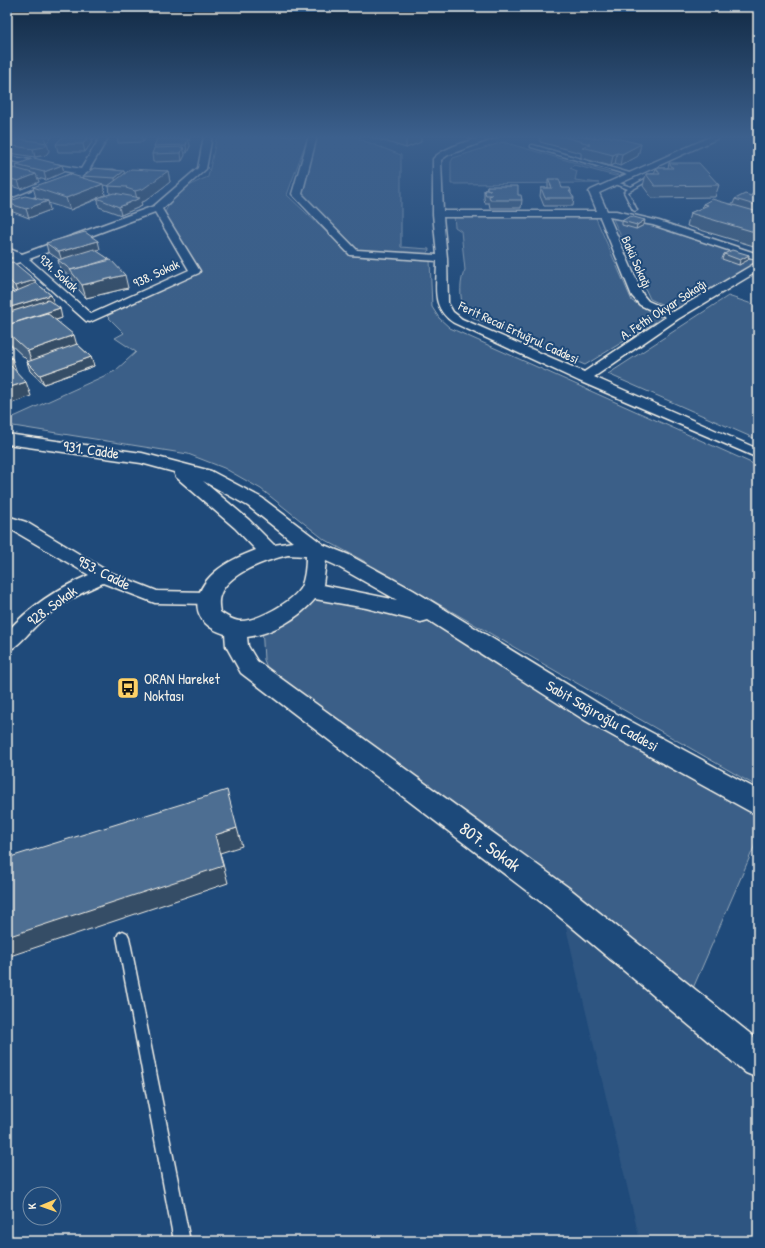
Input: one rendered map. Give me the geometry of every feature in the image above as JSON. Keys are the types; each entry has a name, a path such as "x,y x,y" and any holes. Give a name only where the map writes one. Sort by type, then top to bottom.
{"main road":[{"name":"931. Cadde","path":"7,439 103,451 142,458 204,475 255,502 317,550"},
{"name":"931. Cadde","path":"175,467 242,524 270,553"},
{"path":"288,548 317,550 316,571 309,591 297,604 262,625 243,629 218,623 209,615 209,598 220,580 234,568 270,553 288,548"},
{"name":"Sabit Sağıroğlu Caddesi","path":"317,550 342,560 405,595 596,714 758,803"},
{"name":"Sabit Sağıroğlu Caddesi","path":"309,591 338,594 376,601 449,622"},
{"name":"807. Sokak","path":"235,628 237,646 248,667 559,898 758,1061"}],"street":[{"path":"7,204 32,194"},
{"path":"7,263 157,208 173,194"},
{"path":"297,194 354,253 442,258"},
{"name":"Ferit Recai Ertuğrul Caddesi","path":"438,194 442,258 442,303 448,314 458,321 584,378 758,454"},
{"name":"Bakü Sokağı","path":"595,194 638,296 644,303 674,317"},
{"name":"938. Sokak","path":"90,319 195,271 157,208"},
{"path":"438,214 622,215 645,220 758,257"},
{"name":"934. Sokak","path":"7,251 22,258 90,319"},
{"name":"A. Fethi Okyar Sokağı","path":"584,378 674,317 758,266"},
{"name":"953. Cadde","path":"7,521 20,526 103,576 155,598 209,598"},
{"name":"928. Sokak","path":"7,644 33,618 58,598 77,586 103,576"}],"lane":[{"path":"627,194 635,210"},
{"path":"123,937 182,1241"}],"shaded area":[{"path":"287,194 352,256 430,260 432,307 439,318 450,328 758,466 758,787 325,540 261,489 224,468 188,454 7,425 7,420 115,371 136,352 115,338 124,333 107,316 201,272 175,234 165,212 177,195"},
{"path":"401,194 401,247 429,249 428,256 357,251 302,195"},
{"path":"454,216 595,216 632,301 662,318 585,365 475,319 466,311 461,299 461,283 465,270 461,231 455,227"},
{"path":"612,217 630,218 758,259 758,261 676,311 650,299"},
{"path":"728,296 758,306 758,440 608,374"},
{"path":"309,591 449,622 758,803 758,838 687,1002 269,672 264,660 262,625"},
{"path":"559,898 758,1061 758,1241 640,1241"}],"building":[{"path":"55,194 76,194 66,198"},
{"path":"110,194 120,194 140,198 119,207 97,198"},
{"path":"518,194 521,195 522,200 490,200 489,196 492,195 486,195"},
{"path":"543,194 571,194 574,198 545,198"},
{"path":"746,194 758,198 758,206 735,199"},
{"path":"25,196 48,201 26,209 7,203"},
{"path":"712,199 758,212 758,233 690,213 708,205 703,204"},
{"path":"630,216 645,220 637,225 622,221"},
{"path":"85,232 98,241 59,252 46,243"},
{"path":"94,249 109,259 71,270 58,260"},
{"path":"732,250 749,255 740,260 724,254"},
{"path":"111,260 125,275 82,285 70,270"},
{"path":"13,262 35,280 15,286 7,278 7,263"},
{"path":"36,283 51,295 7,308 7,295"},
{"path":"48,300 60,308 7,325 7,313"},
{"path":"47,313 74,335 28,351 7,332 7,325"},
{"path":"77,344 91,357 40,375 27,362"},
{"path":"7,354 12,358 7,360"},
{"path":"11,366 26,382 7,388 7,367"},
{"path":"227,790 237,828 215,835 223,866 7,937 7,858"}],"place":[{"name":"ORAN Hareket Noktası","path":"128,688"}]}
